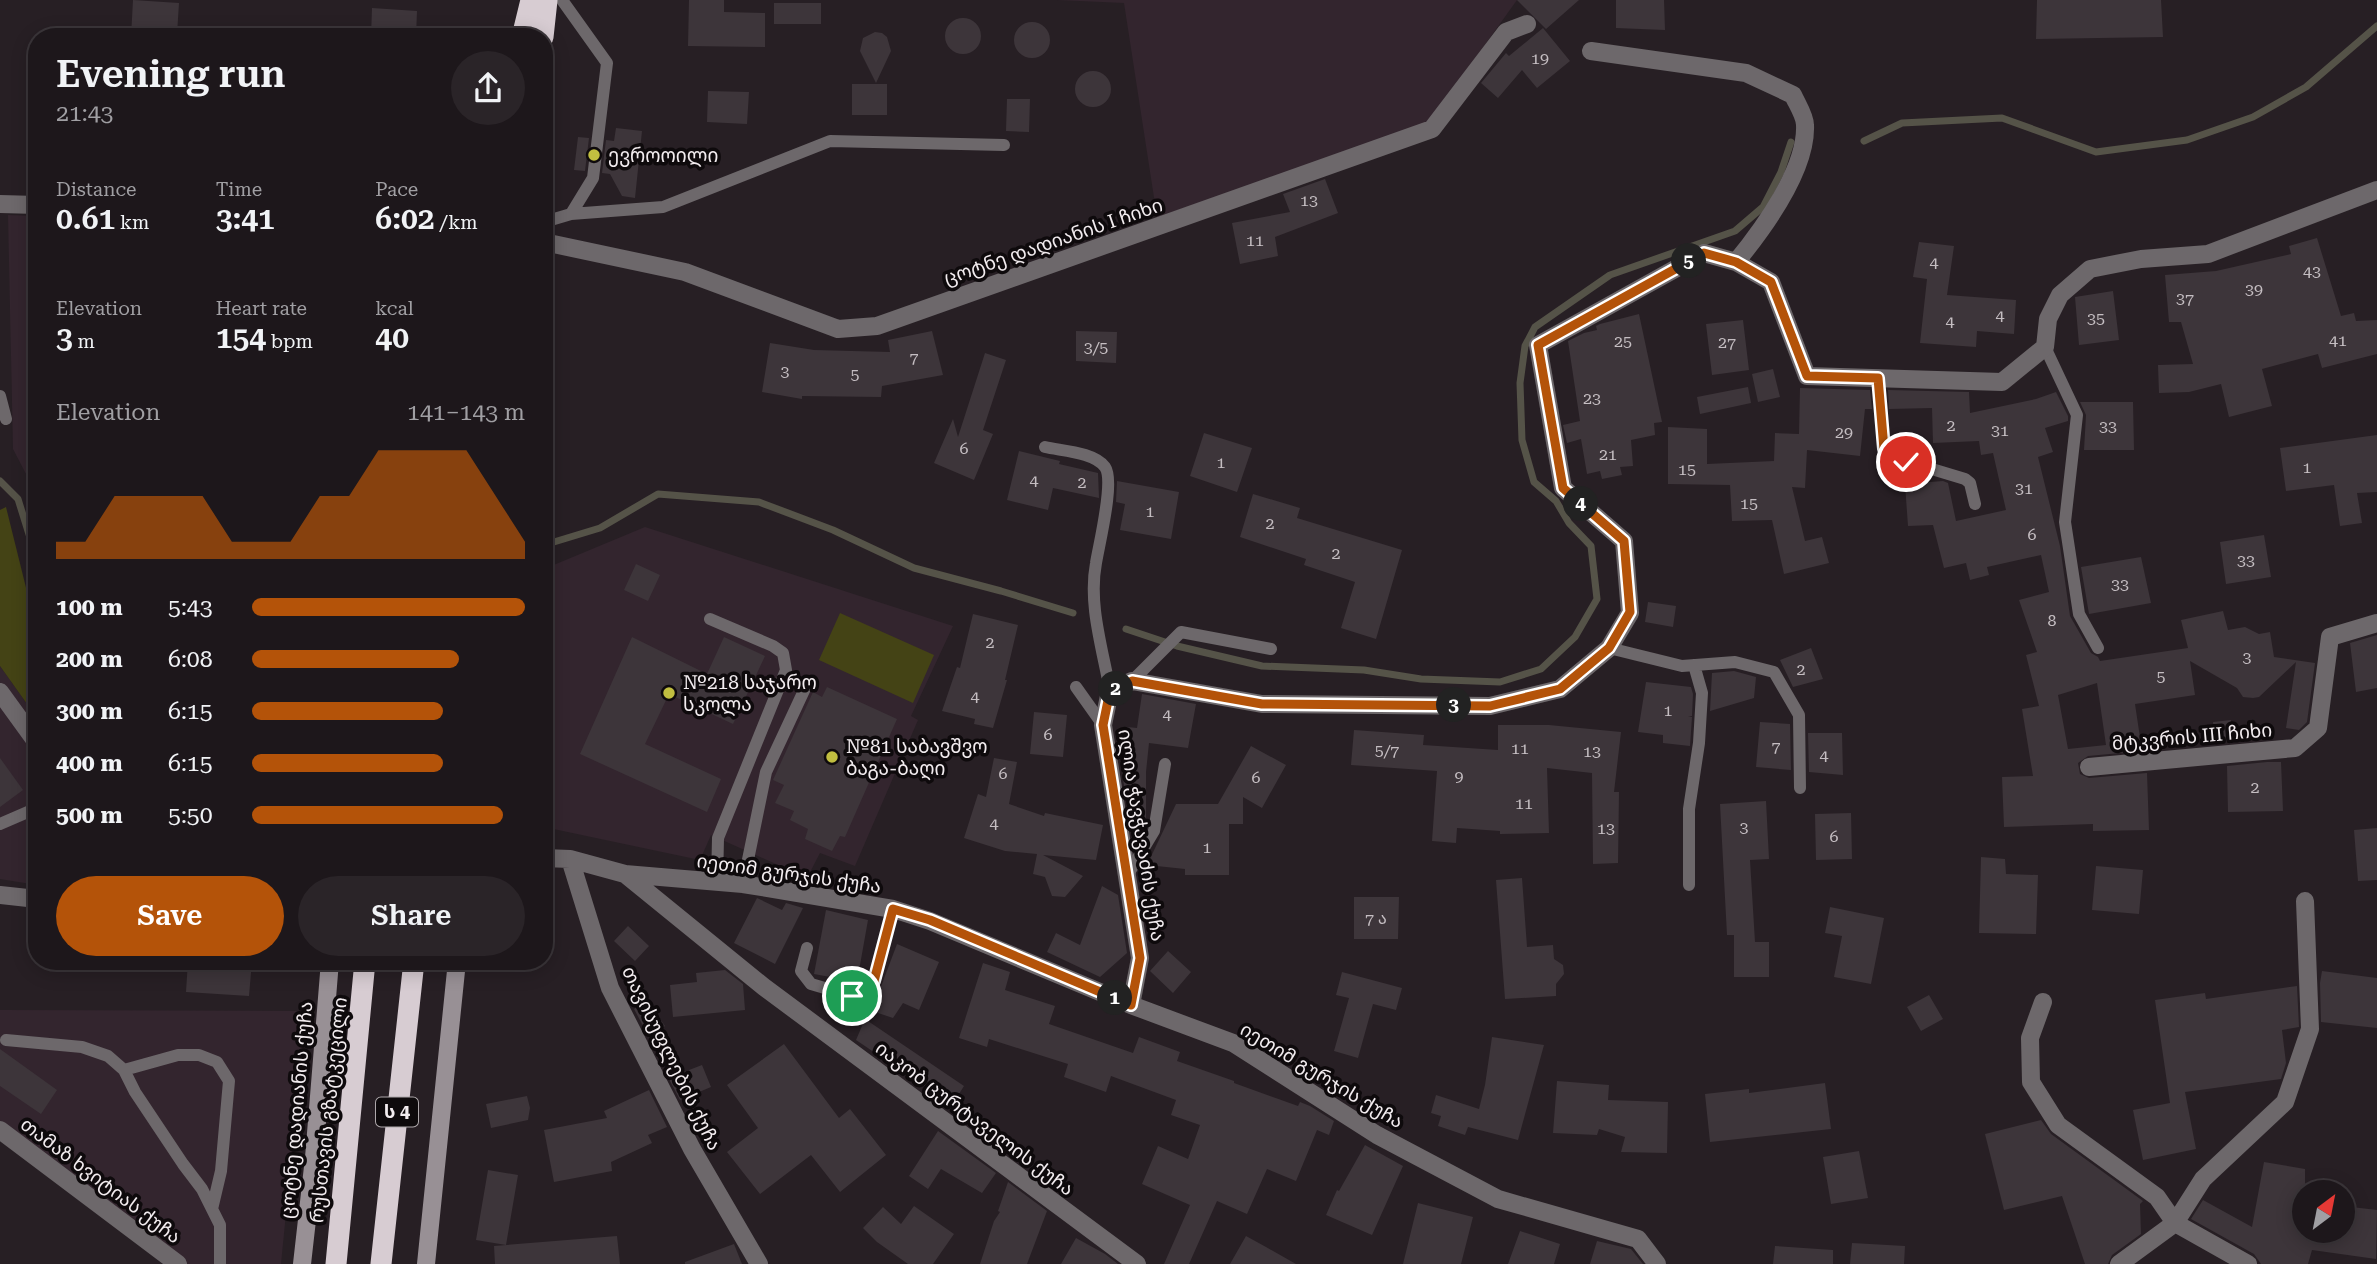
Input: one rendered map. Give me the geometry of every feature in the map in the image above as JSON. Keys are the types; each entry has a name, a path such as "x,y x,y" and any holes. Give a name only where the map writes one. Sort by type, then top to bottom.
{"highway":[{"path":"524,28 530,0"},
{"path":"544,28 547,0"},
{"name":"რუსთავის გზატკეცილი","path":"336,1264 365,970"},
{"name":"ს 4","path":"381,1264 413,970"}],"street":[{"name":"ცოტნე დადიანის I ჩიხი","path":"553,244 685,272 838,329 877,326 1432,129 1506,32 1527,24"},
{"path":"1591,51 1746,73 1793,95 1806,124 1800,160 1763,230 1736,262"},
{"path":"1110,691 1132,681 1262,704 1490,706 1560,689 1609,648 1630,612 1624,541 1563,488 1538,345 1704,253 1736,262 1771,282 1807,376 2002,382 2045,347 2048,319 2060,295 2090,269 2141,258 2208,254 2377,190"},
{"path":"2,208 28,206"},
{"name":"მტკვრის III ჩიხი","path":"2089,767 2295,748 2318,728 2330,637 2377,623"},
{"name":"ილია ჭავჭავაძის ქუჩა","path":"1110,691 1103,725 1140,958 1131,1005"},
{"path":"0,692 28,731"},
{"name":"იეთიმ გურჯის ქუჩა","path":"553,859 570,859 625,874 743,884 893,909 930,920 1131,1005 1233,1043 1377,1135 1498,1199 1637,1239 1657,1264"},
{"name":"თავისუფლების ქუჩა","path":"570,859 610,988 692,1149 759,1264"},
{"name":"იაკობ ცურტაველის ქუჩა","path":"625,874 764,987 1137,1264"},
{"path":"0,895 28,898"},
{"path":"2119,1264 2175,1223 2203,1179 2285,1102 2310,1029 2305,901"},
{"name":"ცოტნე დადიანის ქუჩა","path":"302,1264 314,1158 329,970"},
{"path":"426,1264 456,970"},
{"path":"2043,1002 2031,1038 2031,1082 2058,1125 2157,1197 2175,1223 2248,1264"},
{"name":"თამაზ ხვიტიას ქუჩა","path":"1,1132 178,1264"}],"lane":[{"path":"562,0 607,63 593,178 571,214"},
{"path":"553,219 571,214 663,207 830,141 1004,145"},
{"path":"2045,347 2077,415 2065,522 2079,614 2098,648"},
{"path":"1878,378 1884,449 1892,457 1965,479 1970,483 1975,504"},
{"path":"0,396 5,419"},
{"path":"1045,447 1096,458 1109,474 1105,515 1095,567 1093,600 1110,691"},
{"path":"710,619 773,646 783,653 786,670 718,838 717,883"},
{"path":"1132,681 1181,632 1271,649"},
{"path":"1609,648 1682,666 1735,662 1774,673 1800,715 1800,788"},
{"path":"1689,885 1689,809 1699,743 1702,693 1695,666"},
{"path":"743,884 766,772 808,682"},
{"path":"1076,687 1103,725"},
{"path":"1126,876 1154,831 1164,764"},
{"path":"0,824 28,812"},
{"path":"807,948 801,971 811,984 852,996 865,993 874,981 893,909"},
{"path":"6,1040 82,1047 108,1056 124,1070 149,1113 202,1189 220,1225 220,1264"},
{"path":"124,1070 178,1055 199,1055 217,1062 229,1081 221,1171 212,1209"}],"shaded area":[{"path":"1057,0 1517,0 1426,127 1157,217 1124,3"},
{"path":"8,215 28,216 28,478 13,449"},
{"path":"6,507 28,596 28,705 0,666 0,510"},
{"name":"№218 საჯარო სკოლა","path":"645,527 953,626 911,716 918,720 855,866 820,853 807,878 711,835 700,860 553,829 553,565"},
{"path":"840,613 934,655 913,703 819,660"},
{"path":"0,666 28,705 28,884 0,879"},
{"path":"0,1010 306,1011 281,1264 187,1264 0,1123"}],"building":[{"path":"133,0 179,3 177,28 131,28"},
{"path":"689,0 724,0 724,12 765,13 765,47 688,46"},
{"path":"1517,0 1579,0 1546,29"},
{"path":"1616,0 1664,0 1665,30 1616,28"},
{"path":"2037,0 2161,0 2163,37 2036,39"},
{"path":"774,3 821,3 821,24 774,24"},
{"path":"372,8 417,11 416,28 371,28"},
{"path":"963,18 975,24 981,36 975,48 963,54 951,48 945,36 951,24"},
{"path":"1032,22 1044,28 1050,40 1044,52 1032,58 1020,52 1014,40 1020,28"},
{"path":"1543,28 1570,61 1537,88 1522,70 1498,98 1481,83 1506,53 1509,56"},
{"path":"875,32 887,37 891,51 876,83 860,51 863,38"},
{"path":"1093,71 1105,77 1111,89 1105,101 1093,107 1081,101 1075,89 1081,77"},
{"path":"852,84 887,84 887,115 852,115"},
{"path":"708,91 749,92 747,124 707,122"},
{"path":"1007,99 1030,99 1029,132 1006,131"},
{"path":"616,128 642,131 635,198 622,196 610,174 602,173 606,140 614,141"},
{"path":"578,137 589,138 585,171 574,170"},
{"path":"1325,179 1338,213 1275,237 1278,256 1240,264 1232,223 1290,212 1283,194"},
{"path":"2317,238 2341,316 2354,313 2356,321 2377,320 2377,354 2322,368 2318,354 2262,369 2272,406 2229,417 2221,384 2189,392 2159,393 2158,365 2193,364 2181,322 2169,322 2165,275 2216,271 2291,254 2289,246"},
{"path":"1919,242 1954,246 1947,295 2016,300 2014,334 1977,331 1976,347 1920,343 1927,279 1913,277"},
{"path":"2113,291 2119,340 2079,345 2075,297"},
{"path":"1639,314 1662,422 1654,423 1655,435 1631,440 1633,466 1620,467 1622,475 1602,479 1600,471 1587,474 1581,439 1567,443 1563,425 1580,421 1568,341 1597,330 1596,326 1600,324"},
{"path":"1743,320 1749,370 1712,375 1706,324"},
{"path":"932,331 943,375 882,386 881,397 802,396 802,399 762,392 770,343 814,350 890,352 888,340"},
{"path":"1076,331 1117,332 1116,363 1076,361"},
{"path":"985,353 1006,360 983,430 993,434 974,480 934,463 953,419 958,437"},
{"path":"1773,369 1780,397 1758,402 1752,374"},
{"path":"1748,387 1751,403 1700,414 1697,397"},
{"path":"1800,388 1870,390 1872,409 1865,409 1860,456 1807,450 1805,488 1792,487 1805,541 1822,537 1829,563 1784,574 1772,520 1732,521 1730,485 1668,484 1668,427 1707,429 1707,464 1774,461 1775,433 1799,434"},
{"path":"1888,390 1969,392 1970,413 2056,392 2068,421 2045,428 2053,452 2038,457 2060,546 2070,616 2091,653 2100,661 2188,648 2181,620 2223,611 2228,630 2245,627 2259,634 2270,632 2274,657 2315,663 2307,722 2299,730 2286,728 2296,662 2259,697 2253,698 2243,697 2237,688 2190,661 2195,695 2135,704 2142,751 2088,756 2078,763 2080,774 2089,778 2147,773 2149,830 2093,831 2093,824 2004,827 2002,777 2033,776 2022,709 2039,706 2026,655 2037,652 2019,600 2049,592 2041,555 1987,567 1989,575 1970,580 1966,563 1944,568 1933,525 1908,526 1905,484 1943,481 1948,483 1956,521 2006,510 1993,453 1981,455 1979,441 1933,443 1932,408 1889,409","holes":["2097,683 2106,745 2068,749 2058,695"]},
{"path":"2080,402 2133,402 2134,450 2084,450 2086,415"},
{"path":"1204,433 1252,448 1237,492 1190,476"},
{"path":"2377,435 2377,492 2357,493 2362,523 2340,526 2334,485 2286,491 2280,448"},
{"path":"1019,451 1098,473 1099,498 1053,488 1048,510 1007,500"},
{"path":"1117,481 1179,492 1171,539 1120,530 1125,504 1116,502"},
{"path":"1253,494 1300,508 1297,518 1402,550 1376,639 1341,628 1355,582 1304,565 1306,559 1240,537"},
{"path":"2264,535 2271,577 2226,584 2220,542"},
{"path":"2141,557 2151,603 2089,614 2081,567"},
{"path":"636,564 660,575 648,601 624,590"},
{"path":"1648,602 1676,606 1673,627 1645,622"},
{"path":"973,614 1018,625 1007,680 993,728 974,724 975,719 942,711 957,667 960,668"},
{"path":"2377,635 2377,688 2356,692 2350,643"},
{"path":"632,637 707,674 724,637 765,656 733,724 669,694 645,744 721,779 707,812 580,754"},
{"path":"1811,648 1823,679 1793,687 1780,660"},
{"path":"1734,671 1756,677 1754,698 1710,711 1712,673"},
{"path":"1646,682 1691,687 1692,716 1688,717 1692,717 1690,746 1663,743 1663,735 1638,732"},
{"path":"827,687 897,719 845,837 840,836 832,851 805,839 808,829 790,820 794,811 775,803 784,785 773,780 813,692 822,697"},
{"path":"1142,694 1196,704 1188,748 1149,743 1146,825 1130,826 1122,772 1127,727 1137,728"},
{"path":"1034,712 1067,715 1063,757 1030,754"},
{"path":"2231,720 2233,741 2215,743 2213,722"},
{"path":"1760,722 1790,724 1791,770 1756,767"},
{"path":"1498,725 1549,725 1621,732 1614,792 1619,792 1618,863 1593,864 1592,773 1547,768 1549,833 1500,834 1500,831 1457,828 1456,843 1432,841 1437,771 1351,765 1354,730 1424,735 1423,745 1498,750"},
{"path":"1808,733 1842,733 1843,775 1809,772"},
{"path":"1251,746 1286,765 1262,808 1243,797 1243,824 1229,824 1229,875 1185,875 1185,869 1147,865 1176,804 1218,804"},
{"path":"0,758 23,790 0,807"},
{"path":"994,758 1017,762 1009,804 1044,816 1045,813 1103,825 1096,860 1043,855 1083,876 1065,897 1052,896 1045,877 1033,874 1037,854 1005,851 964,838 978,794 986,797"},
{"path":"2281,762 2283,811 2228,812 2227,766"},
{"path":"1766,801 1769,859 1750,860 1755,942 1769,942 1769,977 1734,977 1734,935 1727,935 1720,804"},
{"path":"1851,813 1852,859 1816,860 1815,814"},
{"path":"2377,828 2377,880 2358,881 2354,830"},
{"path":"1981,857 2005,859 2006,874 2038,875 2036,934 1979,933"},
{"path":"2096,866 2143,870 2139,914 2092,910"},
{"path":"1522,878 1527,947 1553,945 1554,959 1563,965 1564,974 1556,984 1556,996 1505,999 1496,880"},
{"path":"1102,886 1118,895 1127,953 1100,977 1047,952 1056,933 1080,945"},
{"path":"1354,897 1399,897 1398,939 1354,939"},
{"path":"757,898 782,910 786,903 803,908 775,964 734,943"},
{"path":"1830,907 1884,918 1871,984 1834,977 1842,936 1825,933"},
{"path":"826,910 868,920 857,982 814,974"},
{"path":"628,926 649,946 635,961 614,941"},
{"path":"897,944 939,962 919,1010 903,1003 893,1018 869,1010"},
{"path":"1168,951 1191,972 1173,993 1150,971"},
{"path":"983,963 1010,972 1005,990 1055,1006 1049,1024 1133,1053 1139,1037 1180,1052 1177,1061 1298,1106 1300,1102 1310,1106 1334,1121 1329,1135 1317,1130 1296,1181 1267,1169 1247,1214 1217,1201 1189,1264 1164,1264 1190,1205 1142,1184 1158,1146 1188,1159 1200,1125 1171,1115 1176,1100 1111,1076 1106,1092 1064,1077 1068,1064 989,1039 987,1047 959,1038"},
{"path":"187,970 251,970 249,996 186,992"},
{"path":"725,970 743,984 745,1010 673,1017 670,985 697,982 696,973"},
{"path":"2322,971 2377,978 2377,1028 2321,1022"},
{"path":"1342,972 1402,988 1396,1010 1373,1004 1358,1058 1334,1051 1349,998 1336,995"},
{"path":"2297,986 2299,1027 2282,1030 2286,1063 2281,1079 2185,1092 2196,1149 2143,1160 2133,1110 2170,1103 2155,1000 2205,993 2206,999"},
{"path":"1929,995 1943,1019 1921,1031 1907,1007"},
{"path":"647,1000 665,1026 649,1037 634,1009"},
{"path":"865,1019 964,1086 952,1105 856,1040"},
{"path":"1492,1037 1544,1045 1518,1140 1468,1127 1465,1135 1438,1126 1441,1116 1431,1113 1436,1095 1479,1109"},
{"path":"784,1044 839,1118 850,1109 886,1155 840,1192 811,1155 760,1194 727,1152 758,1128 727,1085"},
{"path":"0,1049 57,1090 41,1114 0,1086"},
{"path":"702,1065 711,1087 680,1100 670,1081 671,1077"},
{"path":"1557,1081 1609,1085 1608,1100 1668,1102 1667,1153 1621,1152 1625,1137 1599,1129 1597,1135 1553,1133"},
{"path":"1825,1083 1831,1129 1710,1142 1705,1094 1749,1089 1749,1093"},
{"path":"649,1090 667,1127 648,1135 652,1143 611,1162 612,1171 554,1182 544,1130 607,1118 604,1111"},
{"path":"527,1096 530,1108 528,1120 491,1128 486,1104"},
{"path":"2041,1120 2051,1134 2143,1201 2140,1204 2141,1234 2112,1255 2108,1264 2085,1264 2062,1196 2004,1210 1985,1134"},
{"path":"938,1131 996,1173 982,1193 941,1169 928,1189 909,1176"},
{"path":"1365,1145 1403,1166 1372,1235 1326,1215 1337,1190 1339,1191"},
{"path":"1859,1151 1868,1198 1831,1204 1823,1157"},
{"path":"2264,1162 2305,1169 2305,1180 2292,1180 2292,1243 2355,1243 2356,1208 2377,1210 2376,1259 2312,1250 2308,1264 2261,1264 2254,1254 2191,1219 2203,1200 2252,1227"},
{"path":"488,1170 518,1175 506,1245 476,1240"},
{"path":"1008,1182 1047,1211 1027,1264 980,1264 994,1221 1000,1212 998,1211"},
{"path":"1418,1203 1473,1217 1461,1264 1403,1264"},
{"path":"914,1206 954,1234 933,1264 908,1264 877,1242 863,1228 883,1207 901,1224"},
{"path":"1520,1231 1560,1244 1554,1264 1508,1264"},
{"path":"617,1236 620,1264 495,1264 494,1246"},
{"path":"1246,1236 1266,1247 1296,1264 1230,1264"},
{"path":"1076,1238 1105,1254 1118,1264 1061,1264"},
{"path":"1597,1241 1631,1249 1643,1264 1590,1264"},
{"path":"1852,1243 1905,1246 1904,1264 1850,1264"},
{"path":"734,1244 742,1264 685,1264 685,1262"},
{"path":"1775,1246 1833,1250 1833,1264 1773,1264"}],"waterway":[{"path":"1864,141 1902,123 2002,118 2096,152 2187,140 2253,117 2306,87 2377,26"},
{"path":"1126,629 1177,646 1262,666 1364,670 1421,679 1500,682 1541,669 1575,637 1597,599 1591,546 1569,523 1556,501 1534,482 1522,440 1520,383 1525,346 1535,327 1610,275 1735,231 1763,207 1781,172 1791,142"},
{"path":"0,481 18,499 28,531"},
{"path":"553,542 600,528 658,494 759,502 833,530 914,568 1073,613"}],"place":[{"name":"ევროოილი","path":"594,155"},
{"name":"№218 საჯარო სკოლა","path":"669,693"},
{"name":"№81 საბავშვო ბაგა-ბაღი","path":"832,757"}],"route":[{"path":"852,996 865,993 874,981 893,909 930,920 1131,1005 1140,958 1103,725 1110,691 1132,681 1262,704 1490,706 1560,689 1609,648 1630,612 1624,541 1563,488 1538,345 1704,253 1736,262 1771,282 1807,376 1878,378 1884,449 1892,457 1906,462"}]}
